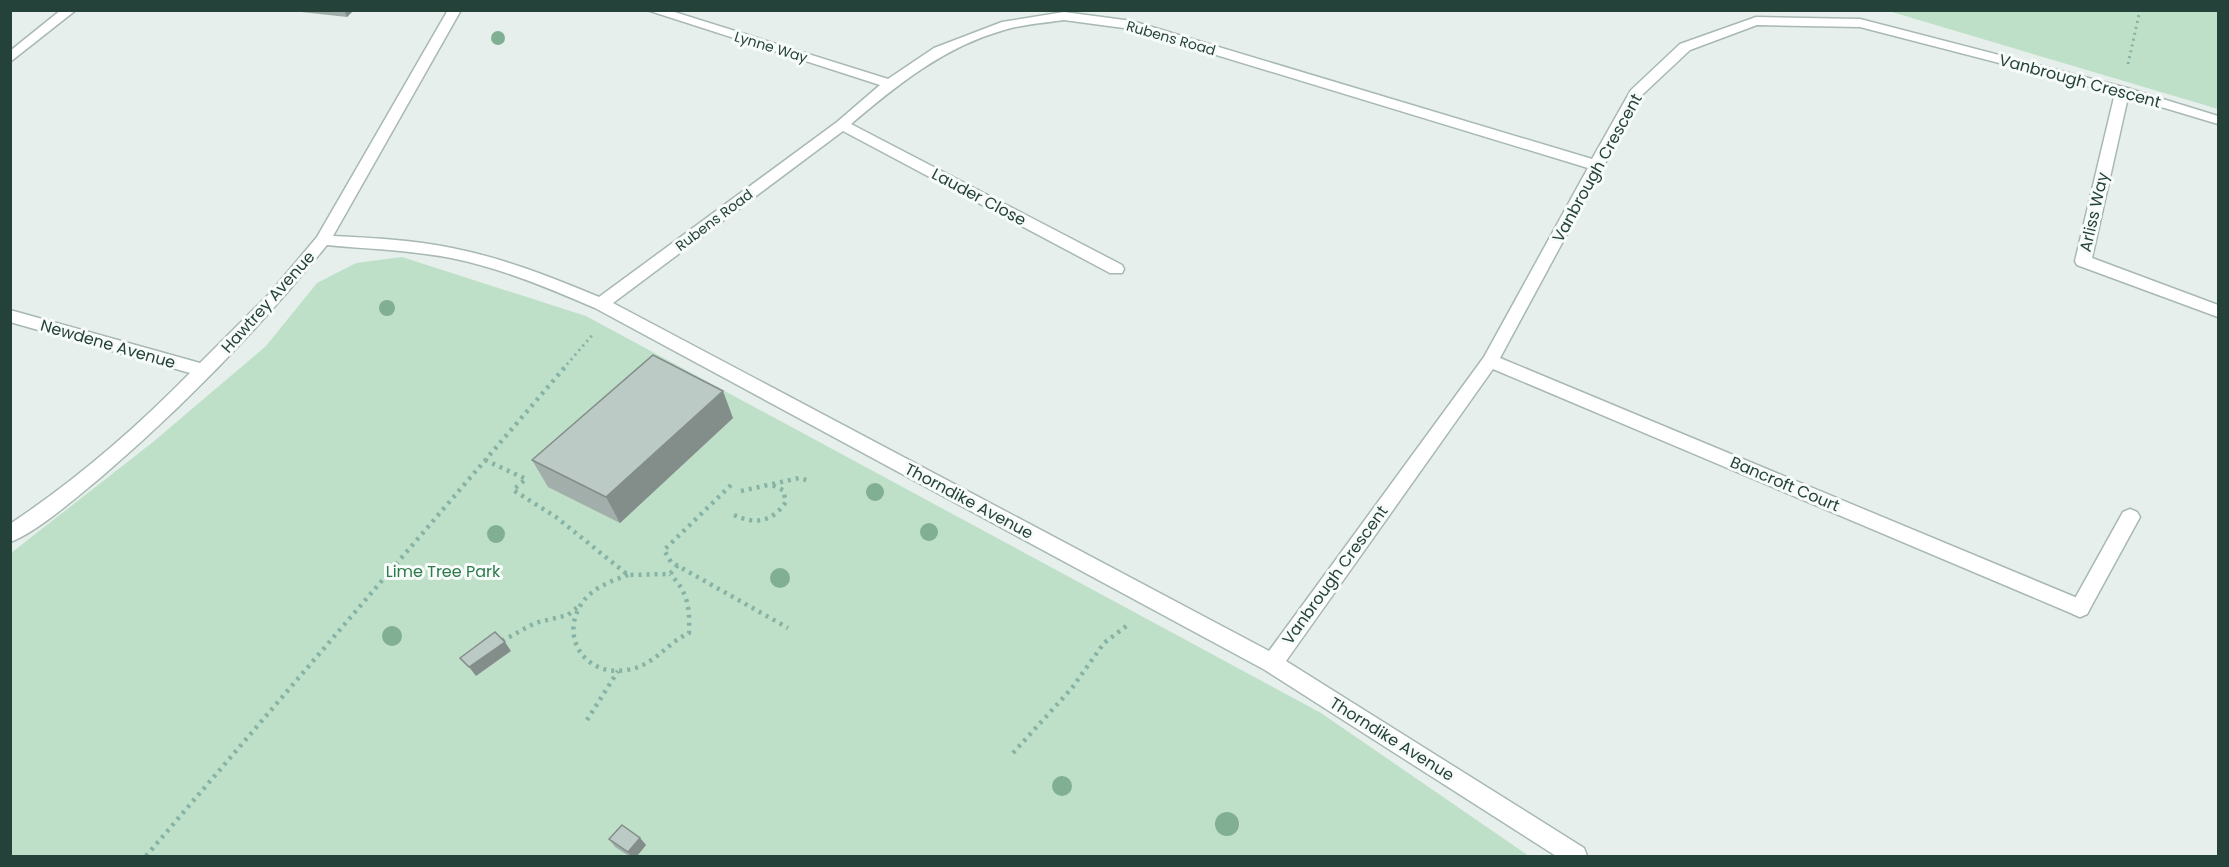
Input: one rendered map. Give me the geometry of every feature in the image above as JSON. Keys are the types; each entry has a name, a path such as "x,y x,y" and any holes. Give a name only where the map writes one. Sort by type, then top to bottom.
{"street":[{"path":"10,58 70,10"},
{"name":"Hawtrey Avenue","path":"10,534 65,497 151,424 275,298 324,240 455,10"},
{"name":"Lynne Way","path":"653,10 890,84"},
{"name":"Rubens Road","path":"607,307 842,125 890,84 939,51 1002,26 1064,16 1132,25 1598,166"},
{"name":"Vanbrough Crescent","path":"1272,663 1490,361 1636,93 1685,47 1756,21 1860,22 2218,120"},
{"name":"Arliss Way","path":"2122,92 2083,261 2218,311"},
{"name":"Lauder Close","path":"842,125 1116,269"},
{"name":"Thorndike Avenue","path":"324,240 407,246 469,257 529,274 607,307 1272,663 1576,856"},
{"name":"Newdene Avenue","path":"10,316 205,371"},
{"name":"Bancroft Court","path":"1490,361 2080,608 2130,517"}],"path":[{"path":"2122,92 2140,10"},
{"path":"146,856 485,460 607,307"},
{"path":"485,460 526,479 513,490 556,517 620,566 627,575"},
{"path":"741,491 799,478 810,481"},
{"path":"731,485 664,549 671,562 788,628"},
{"path":"734,515 746,522 762,523 779,514 786,502 783,490 772,485"},
{"path":"670,574 678,565"},
{"path":"502,641 535,623 568,615 593,591 627,575 670,574 682,585 690,603 689,633 681,636 657,658 633,669 618,671 596,668 587,663 576,644 574,621 581,604"},
{"path":"1012,753 1073,687 1102,644 1118,629 1144,618 1157,602"},
{"path":"587,720 618,671"}],"green space":[{"path":"1868,11 2218,11 2218,109 1892,12"},
{"name":"Lime Tree Park","path":"402,257 586,316 1321,713 1529,856 11,856 11,553 153,442 266,346 317,283 356,263"}],"building":[{"path":"653,355 723,391 606,497 532,460"},
{"path":"495,632 505,642 469,667 460,658"},
{"path":"622,825 640,838 628,852 609,839"}]}
